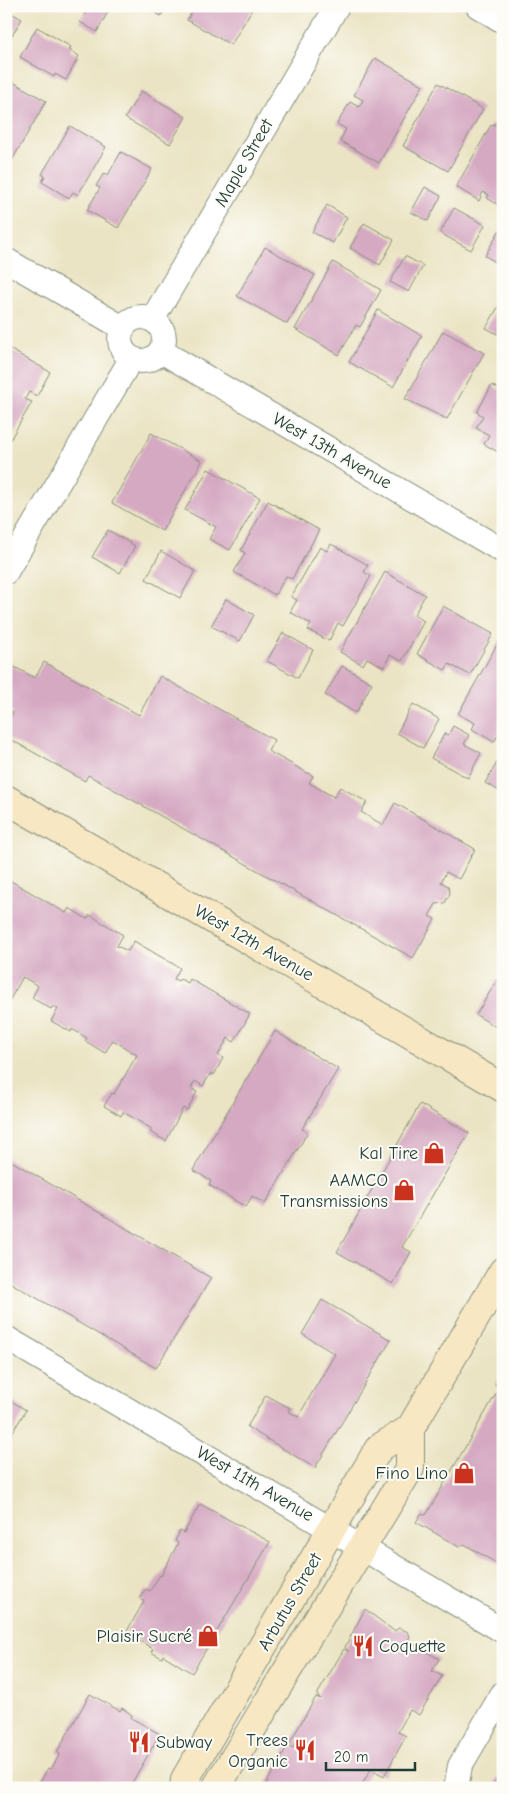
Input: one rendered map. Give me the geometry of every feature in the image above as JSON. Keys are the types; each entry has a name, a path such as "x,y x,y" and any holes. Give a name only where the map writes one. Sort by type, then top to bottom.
{"main road":[{"name":"West 12th Avenue","path":"6,799 503,1088"},
{"name":"Arbutus Street","path":"184,1788 185,1779 379,1448 410,1429 503,1272"},
{"name":"Arbutus Street","path":"216,1788 410,1468 410,1429"}],"street":[{"name":"Maple Street","path":"152,320 338,6"},
{"path":"478,6 503,21"},
{"path":"6,260 123,328"},
{"path":"139,317 152,320 162,330 164,344 161,351 157,356 144,362 130,359 120,342 123,328 127,323 139,317"},
{"name":"West 13th Avenue","path":"161,351 503,551"},
{"path":"6,572 130,359"},
{"name":"West 11th Avenue","path":"6,1338 503,1631"},
{"path":"456,1788 460,1766 503,1694"}],"building":[{"path":"89,6 111,6 97,32 80,22"},
{"path":"144,6 167,6 161,16"},
{"path":"195,6 254,6 231,45 187,20"},
{"path":"6,10 22,19 6,45"},
{"path":"37,27 71,47 69,50 79,56 66,80 55,74 54,77 20,57"},
{"path":"375,58 423,85 379,163 340,141 346,129 337,124 350,102 359,107 363,100 354,95"},
{"path":"6,78 46,101 6,171"},
{"path":"438,83 483,109 448,171 403,146"},
{"path":"141,91 186,117 170,144 125,118"},
{"path":"503,124 503,208 487,198 489,195 483,192 479,201 456,187 491,125"},
{"path":"70,126 106,147 78,195 73,192 69,198 42,182 45,176 42,174"},
{"path":"121,152 152,169 118,228 87,210 100,188 96,186 104,173 108,175"},
{"path":"425,187 441,196 428,221 411,212"},
{"path":"327,205 347,217 333,243 312,232"},
{"path":"454,208 485,225 471,250 440,233"},
{"path":"364,223 394,240 380,265 350,248"},
{"path":"499,231 503,233 503,266 485,256"},
{"path":"265,247 315,275 287,324 237,296"},
{"path":"405,256 423,266 409,292 390,282"},
{"path":"333,262 381,290 360,327 356,325 339,355 295,329"},
{"path":"501,302 503,303 503,337 486,328"},
{"path":"378,310 422,336 393,387 349,362"},
{"path":"443,331 484,353 447,419 405,399"},
{"path":"6,347 50,372 37,396 29,392 25,399 32,402 10,440 6,438"},
{"path":"492,385 500,390 503,385 503,455 484,444 489,435 476,428 483,416 477,412"},
{"path":"151,433 202,461 162,531 112,503"},
{"path":"208,469 260,498 230,550 209,539 216,527 185,510"},
{"path":"268,501 319,530 292,579 286,576 275,595 234,572 245,553 241,550"},
{"path":"108,530 135,546 120,573 92,557"},
{"path":"331,544 368,565 364,572 371,576 343,626 338,623 329,641 308,630 311,624 290,612 297,600 291,597 320,547 327,551"},
{"path":"161,551 195,571 180,598 146,579"},
{"path":"385,572 425,595 414,615 424,621 402,661 390,655 384,667 367,658 363,665 340,652"},
{"path":"226,599 254,615 240,641 211,626"},
{"path":"443,606 493,634 470,675 449,664 445,670 417,654"},
{"path":"283,633 313,650 298,678 267,661"},
{"path":"499,641 503,643 503,726 494,742 472,729 475,723 458,714"},
{"path":"44,662 139,715 160,676 274,740 268,751 313,776 309,783 334,797 340,787 367,802 361,812 383,825 395,803 475,849 459,879 446,872 441,882 448,886 450,893 445,903 436,904 429,916 435,919 413,958 88,775 85,781 6,737 6,725 13,712 6,708 6,669 9,664 35,678"},
{"path":"342,666 372,683 356,713 325,695"},
{"path":"413,704 439,719 423,748 397,733"},
{"path":"453,726 469,735 464,744 481,753 468,778 431,758 445,733 448,735"},
{"path":"501,756 503,757 503,793 485,783"},
{"path":"6,878 66,913 69,908 87,919 90,915 123,935 117,946 128,951 134,941 180,968 174,979 178,981 180,979 188,983 190,979 250,1014 234,1042 228,1038 218,1055 223,1058 214,1075 211,1073 203,1086 195,1081 191,1088 197,1092 187,1110 183,1108 166,1141 150,1132 152,1129 123,1112 121,1116 104,1106 112,1093 114,1094 137,1055 113,1040 105,1053 85,1041 87,1038 72,1029 71,1032 51,1021 58,1009 53,1006 51,1009 32,998 38,986 23,977 6,1006"},
{"path":"497,980 503,983 503,1019 498,1028 476,1015"},
{"path":"275,1031 338,1069 302,1129 308,1132 265,1204 252,1196 246,1207 209,1185 211,1181 193,1170"},
{"name":"AAMCO Transmissions","path":"420,1104 469,1133 402,1247 411,1252 393,1284 337,1252"},
{"path":"6,1158 211,1278 156,1368 6,1280"},
{"path":"322,1300 391,1340 315,1468 247,1427 266,1395 290,1408 288,1411 298,1417 335,1354 302,1334"},
{"path":"503,1373 503,1567 464,1544 459,1547 416,1522 422,1513 426,1515 500,1387 495,1385"},
{"path":"6,1398 26,1410 6,1443"},
{"path":"200,1504 270,1542 192,1673 163,1655 162,1658 151,1652 153,1649 126,1633 144,1601 140,1599 146,1589 150,1591 161,1576 178,1543 175,1541 180,1531 184,1533"},
{"path":"365,1609 394,1631 399,1628 408,1632 410,1636 408,1641 439,1659 432,1671 442,1676 419,1715 410,1710 398,1732 406,1736 384,1776 371,1769 360,1788 264,1788 288,1745 293,1748 295,1746 290,1742 316,1697 321,1699 317,1695 344,1649 349,1652 345,1647"},
{"path":"90,1694 120,1711 122,1708 132,1715 131,1718 160,1734 129,1788 37,1788 48,1768 51,1769 60,1754 57,1752"},
{"path":"503,1769 503,1788 492,1788"}],"place":[{"name":"Kal Tire","path":"434,1153"},
{"name":"AAMCO Transmissions","path":"404,1190"},
{"name":"Fino Lino","path":"464,1473"},
{"name":"Plaisir Sucré","path":"208,1636"},
{"name":"Coquette","path":"363,1646"},
{"name":"Subway","path":"139,1742"},
{"name":"Trees Organic","path":"305,1750"}]}
